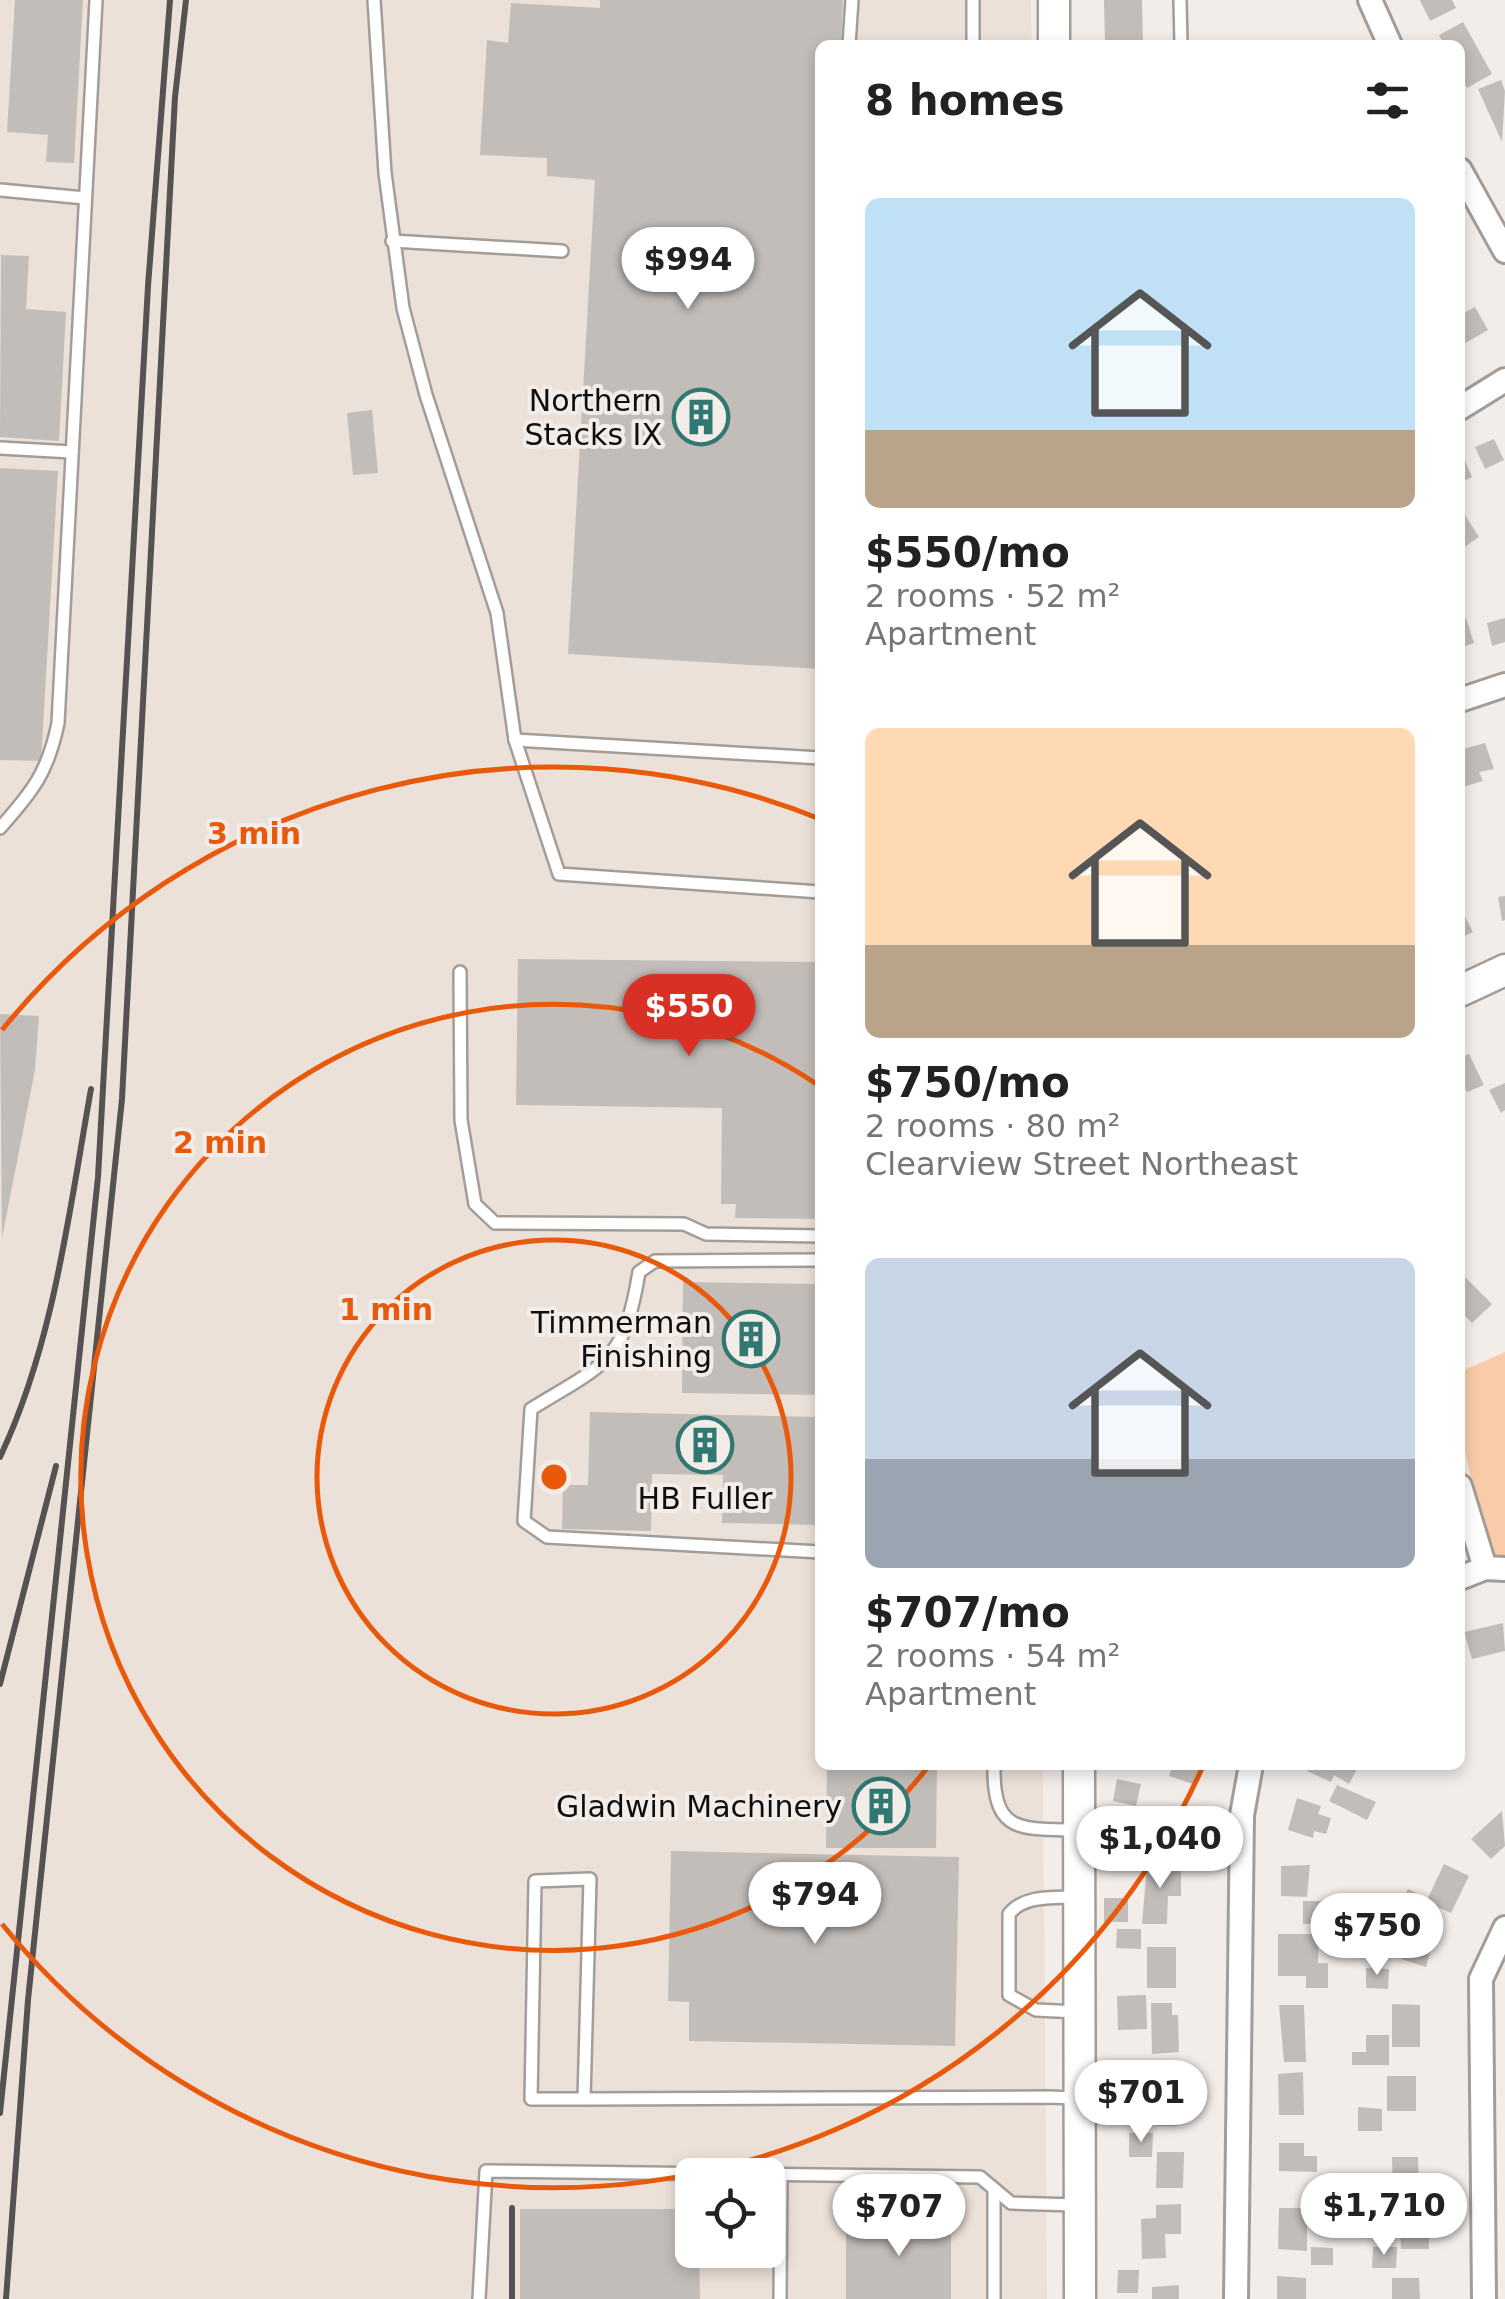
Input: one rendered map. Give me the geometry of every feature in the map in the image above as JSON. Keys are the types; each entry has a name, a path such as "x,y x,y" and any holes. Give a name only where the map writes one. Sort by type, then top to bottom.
{"street":[{"path":"1054,0 1054,40"},
{"path":"1370,0 1388,40"},
{"path":"1465,179 1505,251"},
{"path":"1465,405 1505,380"},
{"path":"1465,698 1505,686"},
{"path":"1465,988 1505,970"},
{"path":"1465,1498 1495,1568 1465,1577"},
{"path":"1079,1770 1080,2299"},
{"path":"1236,2299 1242,1815 1250,1770"},
{"path":"1484,2299 1482,1979 1505,1928"}],"lane":[{"path":"0,828 34,790 50,762 56,736 96,0"},
{"path":"374,0 392,241 403,308 426,396 497,613 515,740 559,874 815,892"},
{"path":"849,40 852,0"},
{"path":"973,40 974,0"},
{"path":"1180,0 1181,40"},
{"path":"0,190 85,198"},
{"path":"392,241 562,251"},
{"path":"0,448 72,452"},
{"path":"515,740 815,758"},
{"path":"460,972 461,1120 476,1204 496,1223 684,1224 706,1234 815,1236"},
{"path":"815,1260 655,1261 639,1272 623,1341 604,1362 531,1409 524,1521 547,1537 815,1552"},
{"path":"994,1770 997,1808 1007,1821 1028,1829 1079,1830"},
{"path":"584,2099 590,1879 535,1881 531,2099 584,2099 1080,2098"},
{"path":"1079,1897 1026,1901 1013,1908 1009,1914 1009,1995 1017,2004 1036,2010 1080,2012"},
{"path":"479,2299 486,2171 675,2173"},
{"path":"785,2174 980,2176 1011,2203 1080,2206"},
{"path":"994,2189 994,2299"},
{"path":"780,2268 780,2299"}],"shaded area":[{"path":"0,0 1031,0 1032,40 815,40 815,1770 1043,1770 1047,2299 0,2299"},
{"path":"1505,1352 1505,1563 1486,1549 1465,1450 1465,1370"}],"building":[{"path":"15,0 83,0 74,163 46,162 48,135 7,132"},
{"name":"Northern Stacks IX","path":"600,0 843,0 841,40 815,40 815,669 568,654 595,180 547,176 547,158 480,155 487,40 508,43 511,3 600,8"},
{"path":"1104,0 1142,0 1143,40 1105,40"},
{"path":"1420,0 1452,0 1456,8 1430,21"},
{"path":"1463,22 1492,74 1467,88 1465,40 1442,40 1439,35"},
{"path":"1501,80 1505,91 1502,142 1478,89"},
{"path":"1,255 29,256 26,309 66,312 59,441 0,437"},
{"path":"1475,307 1488,330 1465,343 1465,312"},
{"path":"372,410 378,473 353,475 347,413"},
{"path":"1494,439 1504,460 1485,469 1475,447"},
{"path":"1465,461 1472,477 1465,480"},
{"path":"0,468 58,471 41,761 0,760"},
{"path":"1465,515 1479,537 1465,547"},
{"path":"1465,618 1474,643 1465,646"},
{"path":"1505,618 1505,642 1492,646 1487,623"},
{"path":"1485,743 1494,769 1479,772 1483,781 1465,786 1465,749"},
{"path":"1505,896 1505,920 1502,921 1498,897"},
{"path":"1465,917 1473,932 1465,936"},
{"path":"518,959 815,962 815,1219 735,1218 736,1204 721,1204 722,1108 516,1105"},
{"path":"0,1014 39,1016 35,1070 2,1238"},
{"path":"1469,1054 1484,1085 1467,1092 1465,1088 1465,1056"},
{"path":"1505,1083 1505,1110 1501,1113 1489,1090"},
{"path":"1465,1277 1492,1304 1472,1323 1465,1316"},
{"name":"Timmerman Finishing","path":"683,1282 815,1284 815,1395 682,1393"},
{"name":"HB Fuller","path":"590,1412 815,1417 815,1525 722,1523 723,1475 652,1474 651,1531 562,1529 563,1485 588,1485"},
{"path":"1503,1623 1505,1651 1472,1659 1465,1632"},
{"name":"Gladwin Machinery","path":"827,1770 937,1770 936,1848 826,1848"},
{"path":"1171,1770 1200,1770 1196,1785 1169,1776"},
{"path":"1356,1770 1349,1784 1334,1775 1331,1782 1307,1771"},
{"path":"1117,1779 1141,1784 1136,1806 1113,1801"},
{"path":"1337,1785 1376,1802 1367,1820 1329,1801"},
{"path":"1297,1798 1321,1806 1318,1814 1331,1818 1326,1834 1314,1831 1313,1838 1288,1830"},
{"path":"1156,1807 1183,1811 1178,1847 1151,1843"},
{"path":"1502,1811 1505,1846 1491,1859 1471,1839"},
{"path":"671,1851 959,1857 955,2046 689,2041 689,2002 668,2001"},
{"path":"1147,1863 1181,1863 1181,1896 1168,1896 1167,1924 1142,1924"},
{"path":"1444,1864 1469,1876 1451,1913 1426,1902"},
{"path":"1310,1865 1307,1897 1281,1896 1281,1866"},
{"path":"1408,1889 1426,1898 1414,1919 1397,1910"},
{"path":"1104,1898 1128,1898 1128,1922 1104,1922"},
{"path":"1303,1901 1324,1901 1326,1923 1303,1924"},
{"path":"1117,1929 1141,1929 1141,1949 1116,1948"},
{"path":"1278,1934 1319,1934 1318,1963 1328,1963 1328,1988 1306,1988 1306,1976 1278,1976"},
{"path":"1408,1934 1433,1942 1426,1967 1401,1959"},
{"path":"1147,1947 1176,1947 1176,1988 1147,1988"},
{"path":"1366,1968 1389,1969 1388,1989 1366,1988"},
{"path":"1146,1995 1147,2029 1118,2030 1117,1996"},
{"path":"1151,2003 1172,2003 1172,2015 1178,2015 1179,2052 1152,2054"},
{"path":"1392,2004 1420,2005 1420,2047 1392,2047"},
{"path":"1279,2005 1304,2005 1306,2062 1284,2062"},
{"path":"1366,2035 1389,2035 1389,2065 1352,2065 1352,2052 1366,2052"},
{"path":"1158,2070 1183,2071 1177,2126 1156,2126"},
{"path":"1303,2072 1304,2115 1279,2115 1278,2074"},
{"path":"1387,2076 1416,2076 1416,2111 1387,2111"},
{"path":"1358,2107 1382,2109 1382,2131 1358,2131"},
{"path":"1129,2133 1153,2133 1152,2157 1129,2157"},
{"path":"1279,2143 1304,2143 1304,2156 1317,2156 1317,2172 1279,2171"},
{"path":"1157,2152 1184,2152 1183,2188 1156,2188"},
{"path":"1392,2157 1418,2157 1419,2192 1393,2193"},
{"path":"1181,2204 1181,2234 1165,2234 1166,2258 1142,2259 1141,2219 1156,2218 1156,2205"},
{"path":"1279,2208 1307,2208 1307,2251 1278,2249"},
{"path":"1399,2208 1428,2208 1429,2249 1401,2249"},
{"path":"520,2209 675,2209 675,2268 699,2268 700,2299 520,2299"},
{"path":"951,2218 951,2299 846,2299 846,2219"},
{"path":"1311,2247 1333,2248 1333,2265 1311,2265"},
{"path":"1373,2247 1397,2247 1396,2268 1372,2268"},
{"path":"1118,2270 1139,2270 1138,2293 1117,2293"},
{"path":"1277,2276 1306,2278 1306,2299 1277,2299"},
{"path":"1392,2278 1419,2278 1420,2299 1392,2299"},
{"path":"1179,2285 1179,2299 1152,2299 1152,2287"}],"railway":[{"path":"0,2113 98,1177 148,286 170,0"},
{"path":"6,2299 28,2000 122,1099 175,97 186,0"},
{"path":"0,1457 19,1414 47,1323 91,1089"},
{"path":"0,1684 56,1466"},
{"path":"512,2208 512,2299"}],"place":[{"name":"Northern Stacks IX","path":"701,417"},
{"name":"Timmerman Finishing","path":"751,1339"},
{"name":"HB Fuller","path":"705,1445"},
{"name":"Gladwin Machinery","path":"881,1806"}]}
